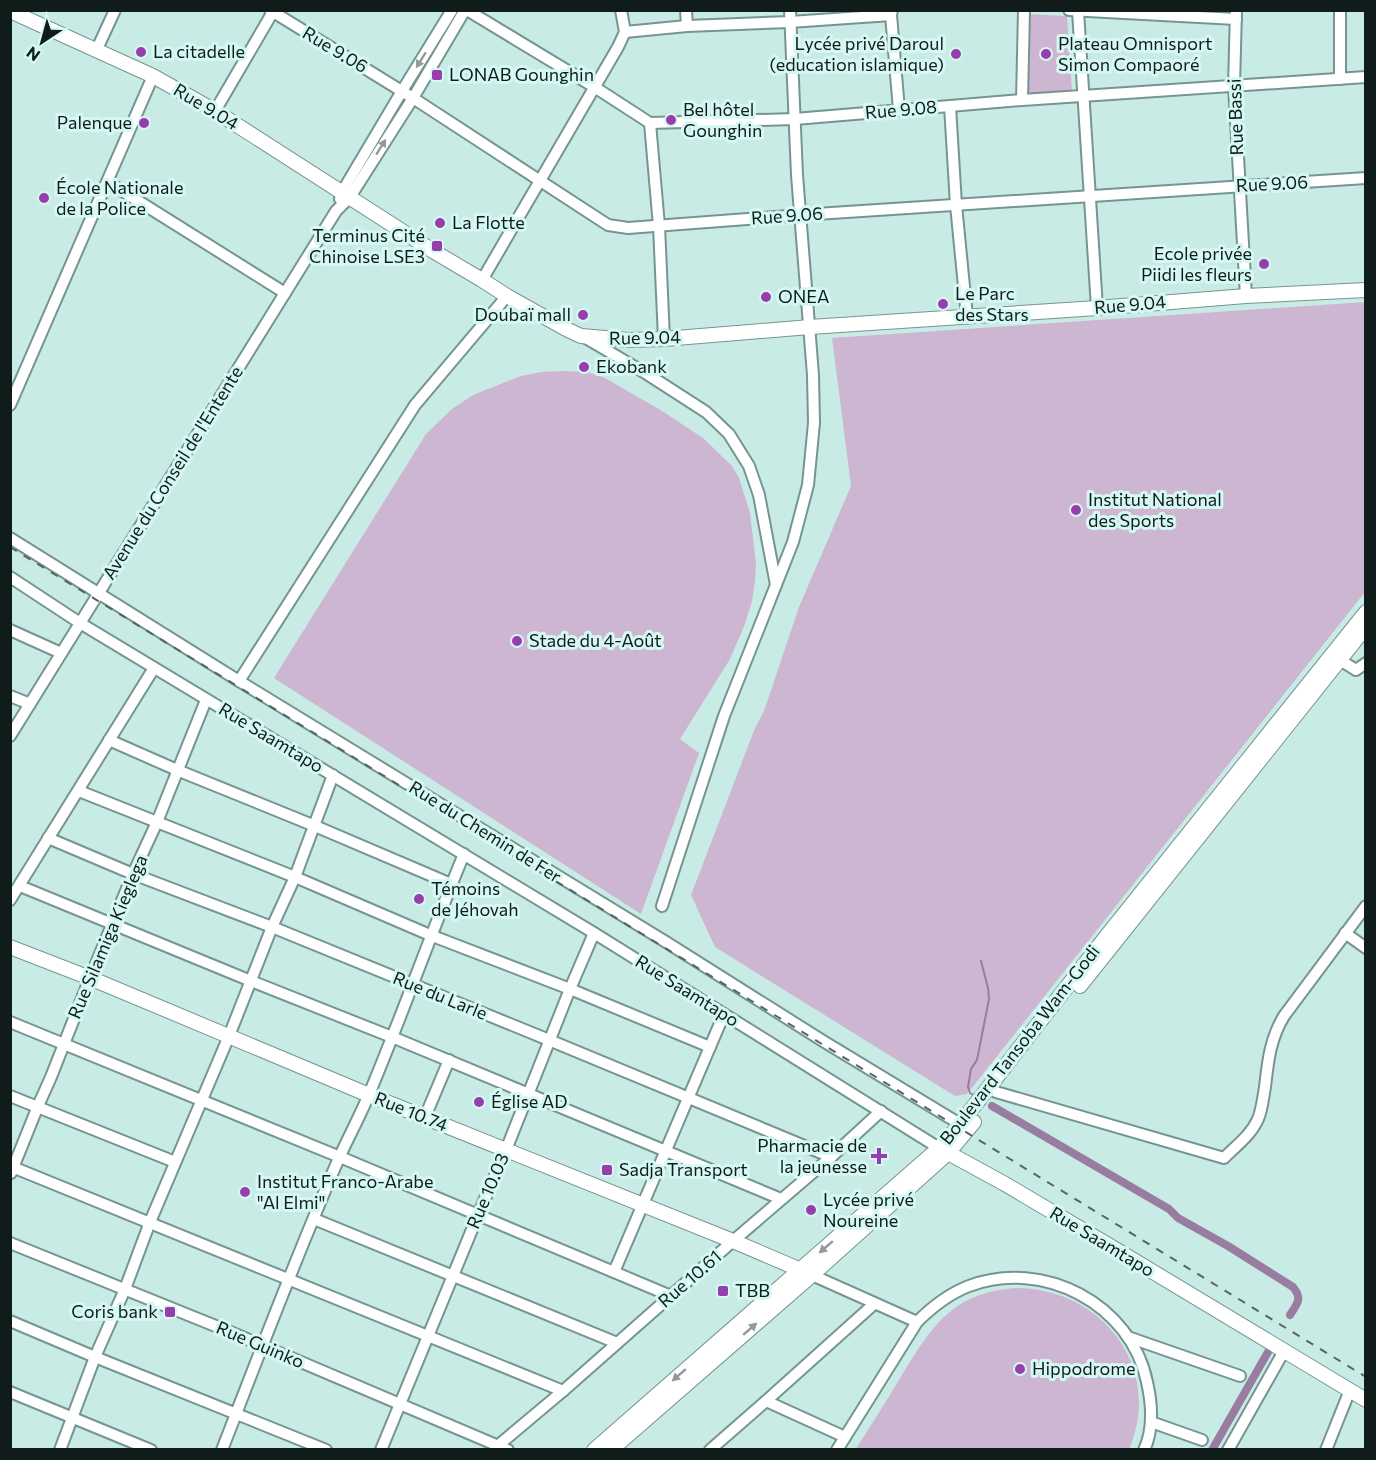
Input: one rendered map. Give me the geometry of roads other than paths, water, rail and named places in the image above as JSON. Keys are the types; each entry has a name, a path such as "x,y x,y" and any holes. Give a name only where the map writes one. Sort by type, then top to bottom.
{"main road":[{"name":"Rue 9.04","path":"10,11 153,76 215,111 432,251 507,296 581,336 622,340 664,339 1246,296 1365,290"},
{"name":"Boulevard Tansoba Wam-Godi","path":"943,1150 960,1124 1105,938 1365,612"},
{"name":"Boulevard Tansoba Wam-Godi","path":"611,1449 943,1150 966,1133 996,1092 1365,627"},
{"name":"Rue 10.74","path":"10,947 90,978 369,1095 733,1241 806,1273"},
{"name":"Rue Saamtapo","path":"943,1150 1111,1246 1365,1400"},
{"name":"Boulevard Tansoba Wam-Godi","path":"594,1449 806,1273"}],"street":[{"path":"97,49 115,10"},
{"name":"Avenue du Conseil de l'Entente","path":"10,736 336,211 402,91 452,10"},
{"path":"466,10 650,123 659,226 664,339"},
{"name":"Avenue du Conseil de l'Entente","path":"346,194 412,98 466,10"},
{"path":"482,280 618,47 625,32 621,10"},
{"path":"686,10 687,26"},
{"path":"1022,100 1024,10"},
{"path":"1069,10 1236,15"},
{"path":"1340,10 1340,79"},
{"path":"215,111 272,11"},
{"name":"Rue 9.06","path":"272,11 402,91 608,225 628,228 1365,178"},
{"path":"1078,11 1097,308"},
{"path":"625,32 790,16 891,13 899,110"},
{"name":"Rue Bassi","path":"1236,15 1234,86 1246,296"},
{"path":"662,906 724,716 793,542 808,485 814,423 813,375 796,154 790,16"},
{"path":"10,405 153,76"},
{"name":"Rue 9.08","path":"650,123 795,119 1022,100 1365,77"},
{"path":"950,106 956,205 967,317"},
{"path":"108,182 285,293"},
{"path":"239,681 415,405 507,296"},
{"path":"581,336 647,374 706,412 729,434 749,466 759,495 776,585"},
{"name":"Rue du Chemin de Fer","path":"10,538 960,1124"},
{"name":"Rue Saamtapo","path":"10,577 80,623 594,933 943,1150"},
{"path":"10,630 61,653"},
{"path":"1340,660 1356,670 1365,663"},
{"path":"10,900 154,668"},
{"path":"10,696 30,704"},
{"name":"Rue Silamiga Kieglega","path":"11,1169 206,700"},
{"path":"109,740 451,884"},
{"path":"60,1449 94,1357 125,1289 150,1222 229,1036 272,927 295,877 333,775"},
{"path":"79,791 710,1047"},
{"name":"Rue du Larle","path":"48,838 133,874 272,927 831,1157"},
{"path":"222,1449 314,1219 369,1095 430,935 464,854"},
{"path":"20,886 449,1060 781,1199"},
{"path":"996,1092 1224,1158 1252,1130 1259,1118 1271,1043 1276,1028 1365,906"},
{"name":"Rue 10.03","path":"381,1449 594,933"},
{"path":"1345,933 1365,948"},
{"path":"614,1272 724,1014"},
{"path":"10,1022 671,1296"},
{"path":"425,1117 449,1060"},
{"path":"10,1096 175,1162"},
{"name":"Rue 10.61","path":"500,1448 881,1111"},
{"path":"11,1169 150,1222 563,1391"},
{"path":"314,1219 617,1343"},
{"name":"Rue Guinko","path":"10,1243 400,1403 500,1448"},
{"path":"806,1273 917,1323"},
{"path":"837,1449 917,1323 936,1305 970,1286 996,1279 1022,1278 1054,1283 1084,1296 1106,1311 1128,1337 1137,1353 1146,1378 1151,1403 1151,1422 1144,1449"},
{"path":"710,1449 874,1304"},
{"path":"10,1321 94,1357 326,1449"},
{"path":"1128,1337 1240,1376"},
{"path":"1230,1449 1284,1351"},
{"path":"1326,1449 1350,1390"},
{"path":"10,1392 151,1449"},
{"path":"766,1401 845,1437"},
{"path":"1151,1422 1202,1440"}],"waterway":[{"path":"975,1096 970,1093 968,1087 971,1069 977,1060 989,999 981,961"},
{"path":"992,1106 1169,1209 1178,1218 1293,1287 1298,1298 1290,1315"},
{"path":"1212,1450 1268,1352"}],"railway":[{"path":"10,547 1366,1377"}],"place":[{"name":"La citadelle","path":"141,52"},
{"name":"Lycée privé Daroul (education islamique)","path":"956,54"},
{"name":"Plateau Omnisport Simon Compaoré","path":"1046,54"},
{"name":"LONAB Gounghin","path":"437,75"},
{"name":"Bel hôtel Gounghin","path":"671,120"},
{"name":"Palenque","path":"144,123"},
{"name":"École Nationale de la Police","path":"44,198"},
{"name":"La Flotte","path":"440,223"},
{"name":"Terminus Cité Chinoise LSE3","path":"437,246"},
{"name":"Ecole privée Piidi les fleurs","path":"1264,264"},
{"name":"ONEA","path":"766,297"},
{"name":"Le Parc des Stars","path":"943,304"},
{"name":"Doubaï mall","path":"583,315"},
{"name":"Ekobank","path":"584,367"},
{"name":"Institut National des Sports","path":"1076,510"},
{"name":"Stade du 4-Août","path":"517,641"},
{"name":"Témoins de Jéhovah","path":"419,899"},
{"name":"Église AD","path":"479,1102"},
{"name":"Pharmacie de la jeunesse","path":"879,1156"},
{"name":"Sadja Transport","path":"607,1170"},
{"name":"Institut Franco-Arabe \"Al Elmi\"","path":"245,1192"},
{"name":"Lycée privé Noureine","path":"811,1210"},
{"name":"TBB","path":"723,1291"},
{"name":"Coris bank","path":"170,1312"},
{"name":"Hippodrome","path":"1020,1369"}]}
